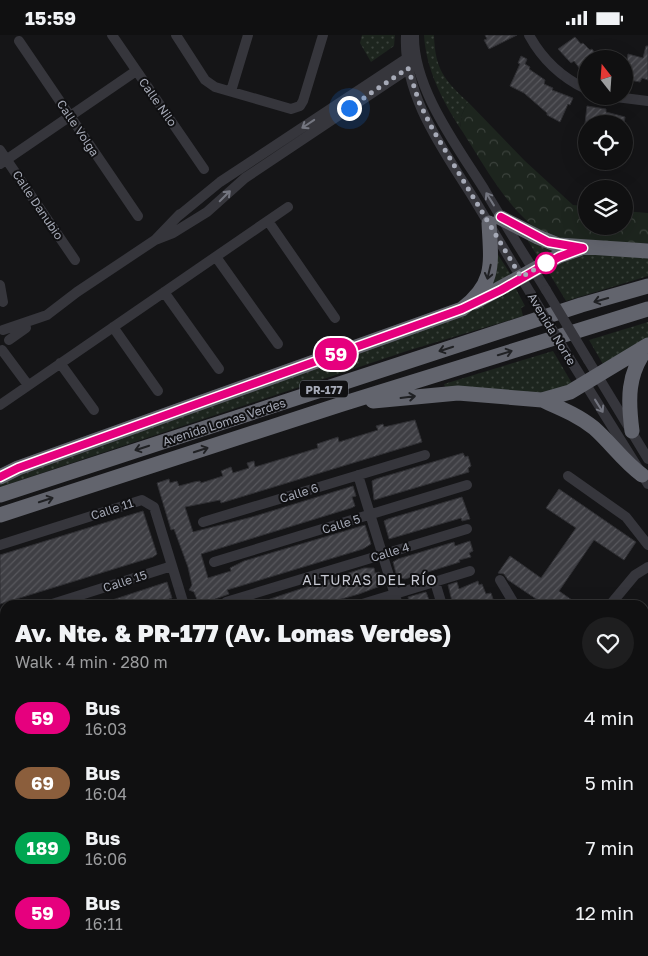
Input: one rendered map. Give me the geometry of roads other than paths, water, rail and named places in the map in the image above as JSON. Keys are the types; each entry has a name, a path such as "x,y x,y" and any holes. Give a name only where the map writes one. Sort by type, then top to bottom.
{"highway":[{"path":"462,309 477,298 488,279 495,221 548,242 583,248 648,251"},
{"path":"0,477 18,468 462,309 559,257 583,248"},
{"name":"Avenida Lomas Verdes","path":"0,495 581,305 648,286"},
{"name":"Avenida Lomas Verdes","path":"0,515 342,404 648,309"},
{"path":"542,400 570,392 648,346"},
{"path":"632,431 630,385 638,360 648,346"},
{"path":"342,404 437,393 542,400 570,412 593,427 622,459 645,479"}],"street":[{"name":"Calle Nilo","path":"112,35 204,169"},
{"path":"176,35 206,80 215,87 290,109 300,106 306,95 323,35"},
{"path":"231,91 248,35"},
{"name":"Avenida Norte","path":"406,35 412,60"},
{"name":"Avenida Norte","path":"414,35 412,60 413,87 428,120 495,221 527,274 546,290 588,360 591,379 645,479"},
{"path":"529,35 544,59 566,78 578,85"},
{"name":"Calle Volga","path":"19,41 138,216"},
{"path":"176,218 196,200 239,170 412,60"},
{"path":"155,240 173,233 209,211 244,178 412,60"},
{"path":"3,162 136,71"},
{"path":"633,99 648,101"},
{"name":"Calle Danubio","path":"0,150 3,162 75,260"},
{"path":"28,385 1,351 7,347 9,340 155,240 207,184 239,170"},
{"path":"196,200 200,210 209,211"},
{"path":"0,405 288,207"},
{"path":"268,221 335,318"},
{"name":"Avenida Norte","path":"495,221 527,274 531,294 573,365 591,379 632,431 648,459"},
{"path":"216,257 278,344"},
{"path":"0,285 3,302"},
{"path":"164,292 219,369"},
{"path":"9,340 2,329 39,319"},
{"path":"113,327 158,391"},
{"path":"60,363 94,410"},
{"name":"Calle 6","path":"203,522 425,455"},
{"path":"358,475 397,600"},
{"path":"568,476 626,517 648,545"},
{"name":"Calle 5","path":"214,562 467,485"},
{"name":"Calle 11","path":"0,545 142,500 154,507 182,600"},
{"name":"Calle 4","path":"232,600 467,529"},
{"name":"Calle 15","path":"65,600 172,566"},
{"path":"614,600 636,575 648,567"},
{"path":"375,600 470,571"},
{"path":"500,580 512,600"},
{"path":"435,582 440,600"}],"district":[{"name":"ALTURAS DEL RÍO","path":"370,579"}]}
